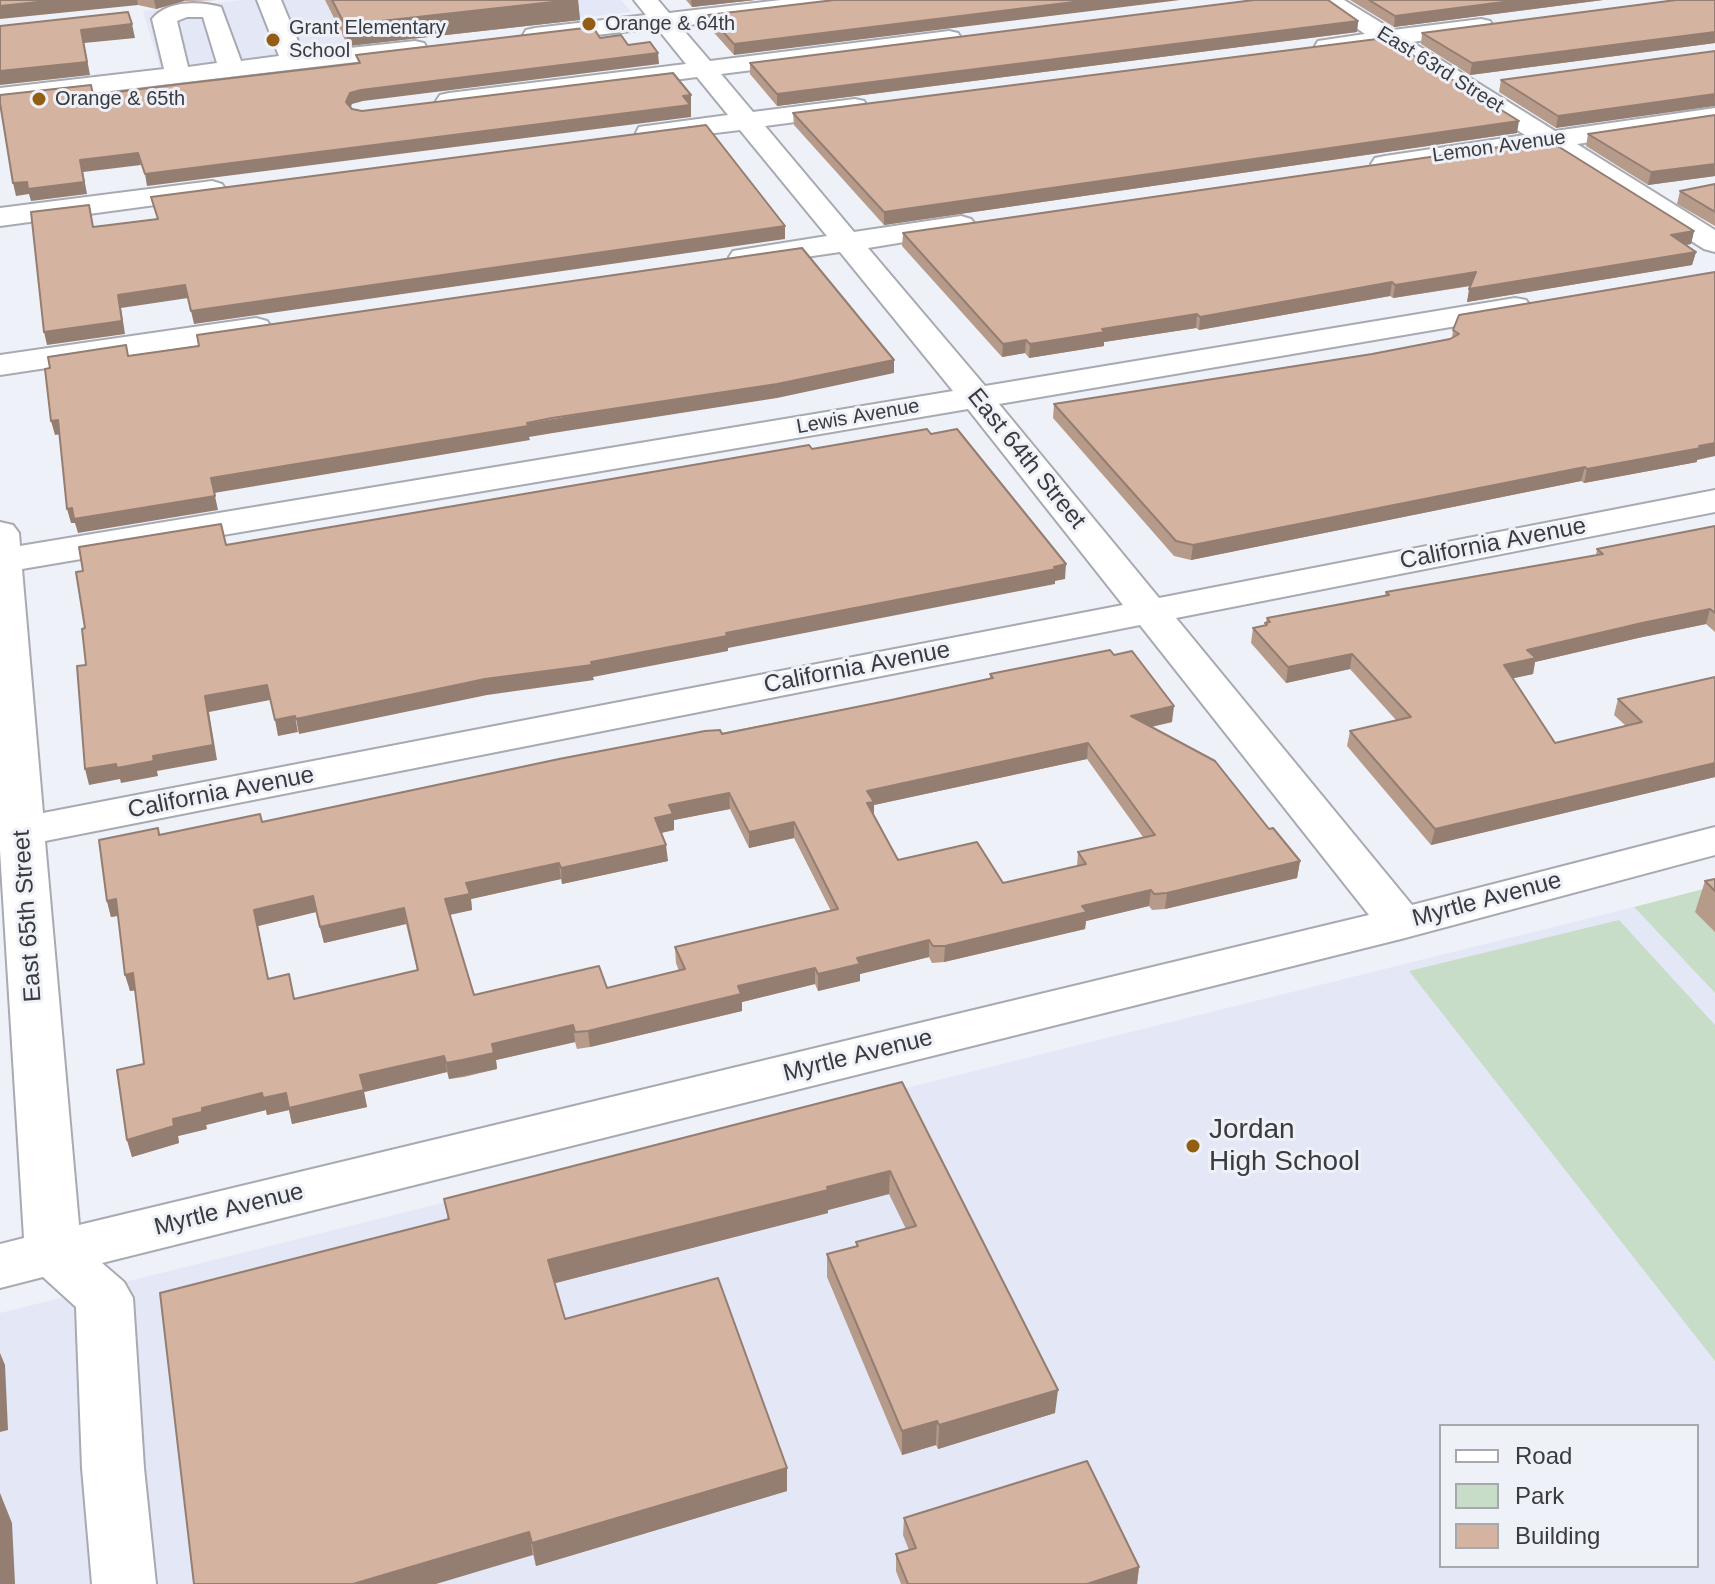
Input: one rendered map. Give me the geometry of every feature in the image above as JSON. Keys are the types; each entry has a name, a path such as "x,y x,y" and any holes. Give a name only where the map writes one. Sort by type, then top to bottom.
{"street":[{"path":"269,0 294,62"},
{"path":"511,38 654,10 843,0"},
{"name":"East 63rd Street","path":"1328,0 1715,243"},
{"name":"East 64th Street","path":"654,10 976,397 1401,923"},
{"path":"178,75 164,19 175,12 213,12 231,69"},
{"path":"1295,50 1512,22"},
{"path":"425,104 966,36"},
{"path":"0,96 437,46"},
{"path":"1465,86 1496,81"},
{"path":"619,137 887,103"},
{"name":"Lemon Avenue","path":"1361,167 1715,116"},
{"path":"0,217 238,186"},
{"path":"1643,197 1686,191"},
{"path":"722,260 987,221"},
{"name":"Lewis Avenue","path":"1,551 976,397 1542,302"},
{"path":"0,365 282,324"},
{"name":"California Avenue","path":"11,834 1715,501"},
{"name":"East 65th Street","path":"1,551 27,1260"},
{"name":"Myrtle Avenue","path":"27,1260 1401,923 1715,841"},
{"path":"27,1260 104,1298 113,1468 124,1584"}],"shaded area":[{"name":"Grant Elementary School","path":"242,0 621,0 631,12 160,68 143,11"},
{"name":"Jordan High School","path":"1634,907 1715,993 1715,1584 0,1584 0,1313"}],"green space":[{"path":"1715,886 1715,993 1634,907"},
{"path":"1619,920 1715,1025 1715,1361 1409,971"}],"building":[{"path":"0,0 57,0 0,6"},
{"path":"332,0 571,0 345,25"},
{"path":"834,0 1090,0 734,44 708,15"},
{"path":"1254,0 1328,0 1358,21 777,94 750,63"},
{"path":"1369,0 1519,0 1395,16"},
{"path":"1676,0 1715,0 1715,32 1472,63 1422,33"},
{"path":"128,12 132,24 81,30 87,62 0,71 0,26"},
{"path":"593,27 600,38 621,35 628,45 650,42 658,53 361,90 350,93 346,102 352,109 362,111 673,73 691,95 683,96 690,105 145,174 138,153 80,160 84,182 28,189 27,182 13,183 0,95 91,85 93,95 360,63 356,55"},
{"path":"1385,38 1519,121 884,212 793,113"},
{"path":"1715,51 1715,94 1558,116 1501,80"},
{"path":"1715,115 1715,164 1651,172 1588,134"},
{"path":"706,125 785,226 191,311 185,285 118,295 122,321 44,332 31,212 89,205 93,227 158,219 151,197"},
{"path":"1548,140 1694,231 1671,235 1696,252 1469,289 1476,272 1395,285 1392,282 1200,317 1197,314 1102,329 1105,332 1030,344 1026,340 1003,344 903,233"},
{"path":"1715,184 1715,212 1680,191"},
{"path":"802,248 894,360 777,384 552,418 527,423 528,426 211,478 215,496 74,519 72,508 67,509 58,420 51,421 45,369 50,368 48,357 126,345 128,356 199,346 197,335"},
{"path":"1715,272 1715,443 1699,446 1701,448 1585,467 1193,545 1176,541 1054,404 1450,339 1459,334 1453,330 1459,315"},
{"path":"927,429 931,434 957,429 1066,564 1054,567 1056,569 726,633 727,636 591,662 592,665 485,679 296,719 295,716 275,720 267,685 205,696 213,745 153,756 154,761 117,768 116,764 85,769 77,666 86,665 82,629 85,628 76,572 83,571 79,547 221,524 226,545 809,445 812,449"},
{"path":"1715,526 1715,613 1710,609 1527,650 1536,658 1504,665 1555,743 1642,722 1618,699 1715,677 1715,763 1435,829 1350,731 1411,717 1352,654 1288,667 1253,628 1267,625 1265,623 1270,622 1267,618 1389,595 1386,592 1603,554 1597,549"},
{"path":"1110,650 1114,655 1132,651 1174,706 1131,716 1215,761 1269,829 1273,828 1300,861 1167,893 1154,894 1151,890 1082,906 1087,912 945,946 933,946 929,940 857,958 860,964 818,974 815,968 738,986 741,994 588,1031 575,1032 573,1025 492,1044 494,1053 446,1063 444,1056 360,1075 364,1090 289,1108 286,1093 263,1098 262,1093 202,1108 202,1112 173,1119 174,1126 127,1140 117,1070 144,1064 133,973 125,975 116,899 107,901 99,840 158,828 159,835 260,814 262,822 559,759 705,731 720,730 722,734 891,700 993,678 990,674","holes":["1088,743 1155,835 1078,852 1086,864 1003,883 977,842 898,860 867,803 874,802 867,791","729,793 749,832 794,822 838,909 675,947 685,969 607,988 599,966 474,995 445,899 470,894 466,883 559,863 561,868 666,845 655,818 673,814 669,805","313,896 320,927 404,908 418,970 294,999 289,974 268,979 254,910"]},
{"path":"1715,879 1715,891 1705,881"},
{"path":"902,1082 1058,1390 939,1425 937,1421 902,1431 827,1254 858,1246 856,1242 916,1226 890,1171 827,1187 828,1190 548,1260 565,1319 718,1278 787,1468 532,1543 529,1532 353,1584 194,1584 160,1293 449,1219 444,1199"},
{"path":"1087,1461 1139,1567 1087,1584 908,1584 896,1554 916,1548 904,1518"},
{"path":"0,1512 2,1578 0,1578"}],"place":[{"name":"Orange & 64th","path":"589,24"},
{"name":"Grant Elementary School","path":"273,40"},
{"name":"Orange & 65th","path":"39,99"},
{"name":"Jordan High School","path":"1193,1146"}]}
